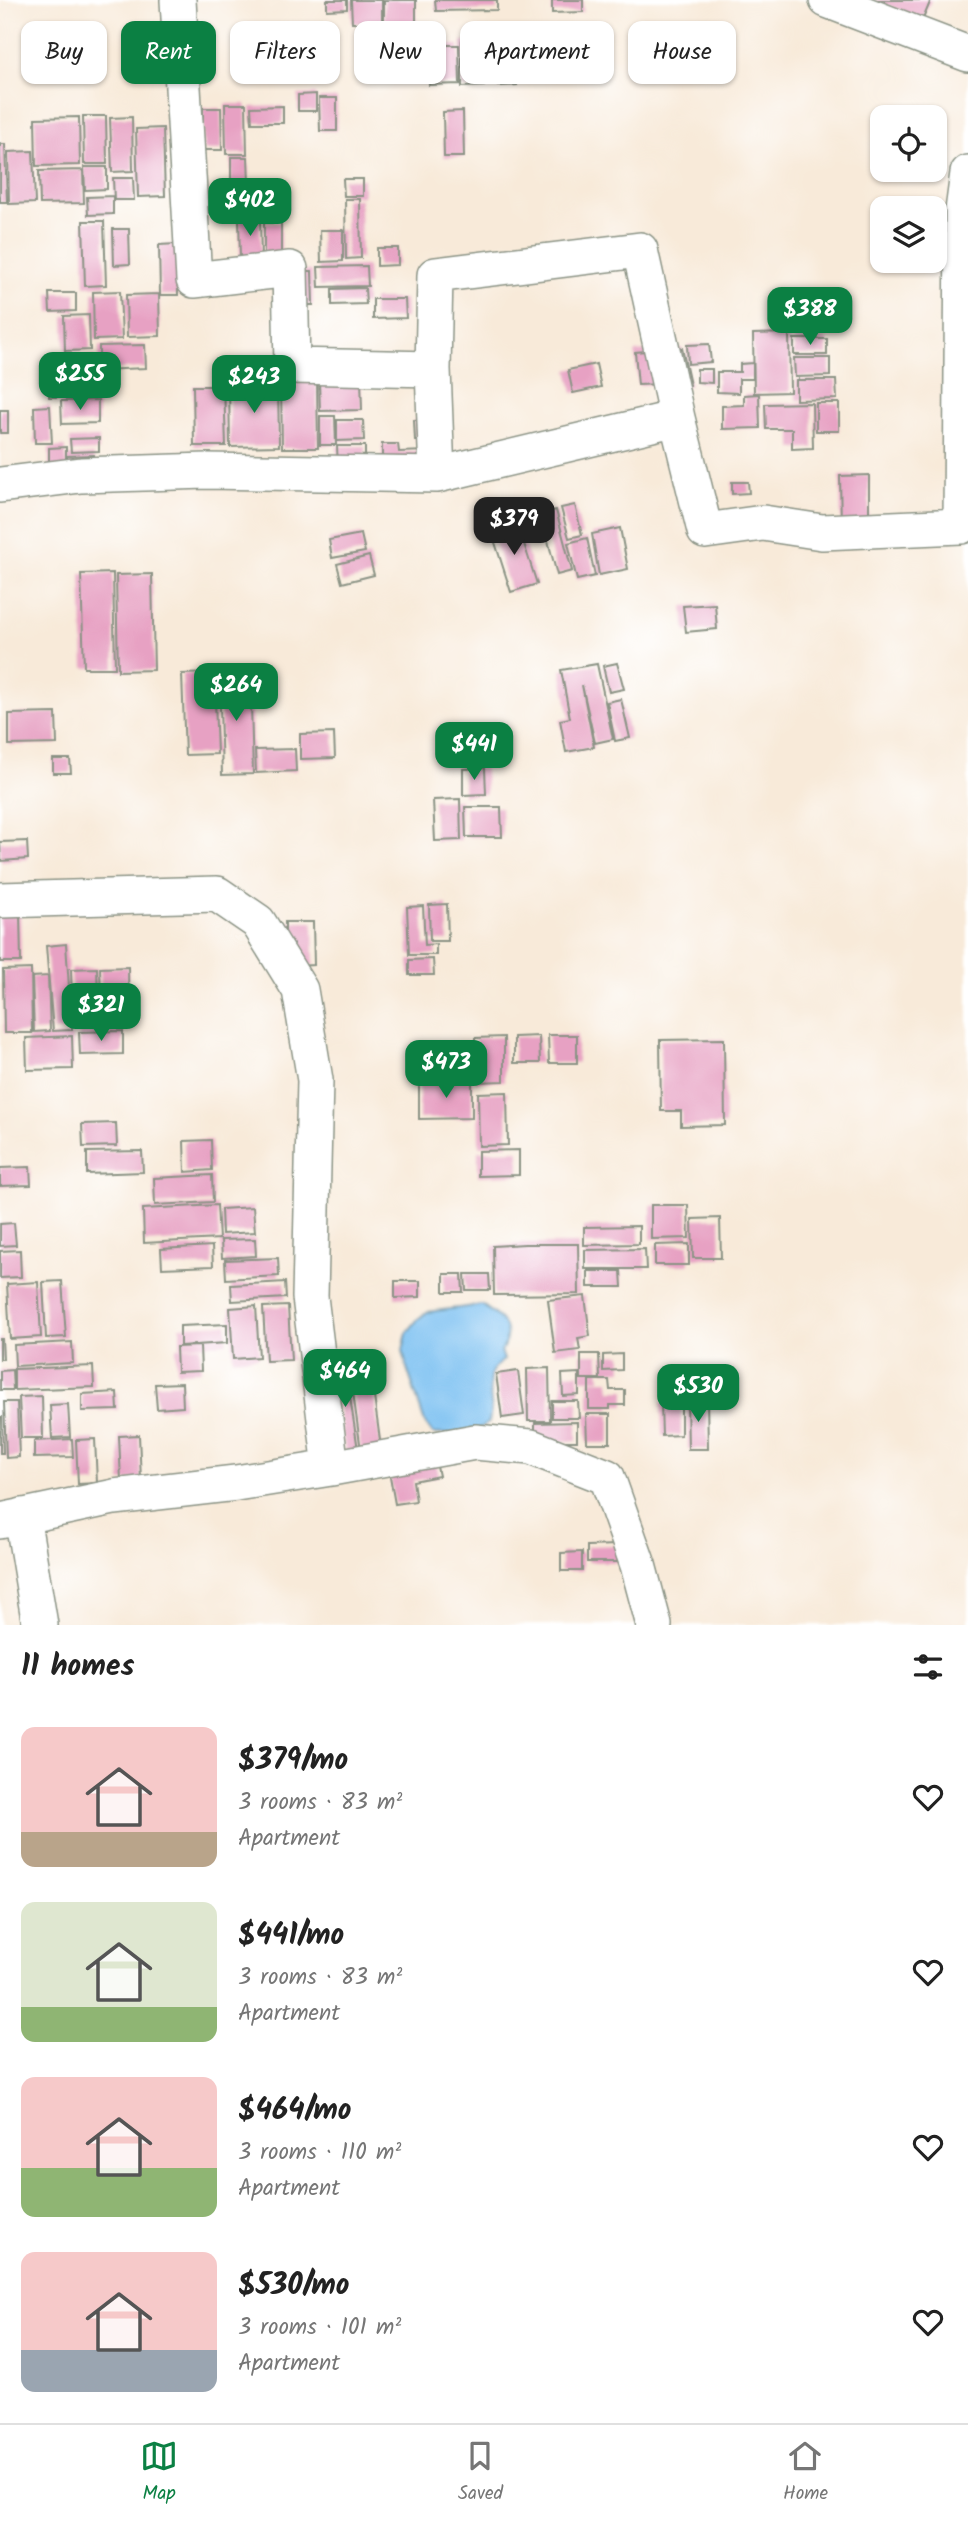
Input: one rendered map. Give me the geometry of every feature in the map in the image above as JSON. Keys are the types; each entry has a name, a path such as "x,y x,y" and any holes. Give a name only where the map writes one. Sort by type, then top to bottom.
{"street":[{"path":"178,0 194,280 290,269 292,366 433,369"},
{"path":"827,0 968,54"},
{"path":"437,475 433,369 435,275 640,250 705,531 763,523 822,532 961,526 963,211 968,173"},
{"path":"0,485 81,475 207,471 437,475 677,418"},
{"path":"0,900 217,894 258,922 300,990 315,1080 310,1297 331,1468"},
{"path":"40,1625 11,1519 114,1497 236,1483 475,1442 531,1447 607,1477 638,1565 654,1625"}],"water":[{"path":"482,1305 500,1319 506,1329 505,1343 501,1351 504,1360 493,1369 490,1380 489,1422 472,1434 433,1434 425,1423 407,1368 403,1350 407,1333 427,1312"}],"building":[{"path":"327,0 347,0 347,9 327,10"},
{"path":"351,0 382,0 382,21 352,23"},
{"path":"384,0 416,0 416,21 384,21"},
{"path":"435,0 497,0 497,10 436,11"},
{"path":"552,0 583,0 583,12 552,13"},
{"path":"874,0 931,0 923,19"},
{"path":"446,45 459,45 460,84 429,85 446,84"},
{"path":"462,84 484,84 484,86 462,87"},
{"path":"316,94 316,111 298,111 298,95"},
{"path":"319,98 337,98 337,131 320,131"},
{"path":"225,104 246,104 247,154 226,154"},
{"path":"283,106 283,123 252,123 251,107"},
{"path":"203,108 221,108 222,150 203,150"},
{"path":"463,111 464,157 444,157 443,112"},
{"path":"83,116 106,116 107,164 84,164"},
{"path":"79,117 80,165 36,166 35,118"},
{"path":"132,117 133,171 112,172 110,118"},
{"path":"163,128 165,196 138,197 136,129"},
{"path":"0,144 5,144 7,202 0,202"},
{"path":"33,151 35,203 9,204 8,152"},
{"path":"231,157 248,157 249,184 231,184"},
{"path":"84,167 107,167 107,189 85,190"},
{"path":"83,170 84,203 40,204 39,171"},
{"path":"113,178 133,178 134,200 114,200"},
{"path":"343,179 363,179 363,196 344,196"},
{"path":"233,191 254,191 255,214 233,215"},
{"path":"113,196 113,214 88,215 87,197"},
{"path":"345,199 360,199 361,258 346,259"},
{"path":"239,218 260,218 261,258 240,258"},
{"path":"83,221 104,221 106,285 85,286"},
{"path":"264,223 281,223 281,266 264,267"},
{"path":"113,229 129,229 130,264 114,265"},
{"path":"320,230 343,230 343,261 321,262"},
{"path":"177,244 178,295 160,295 159,245"},
{"path":"377,248 398,248 398,265 377,266"},
{"path":"367,266 368,286 319,287 318,267"},
{"path":"295,271 312,271 313,305 295,305"},
{"path":"365,288 366,304 332,305 332,289"},
{"path":"120,291 122,339 94,340 93,292"},
{"path":"49,293 76,293 76,311 50,312"},
{"path":"159,294 160,336 127,337 126,295"},
{"path":"373,299 405,299 406,318 373,319"},
{"path":"89,315 90,350 65,351 64,316"},
{"path":"789,333 790,392 754,393 753,334"},
{"path":"794,339 827,339 827,355 794,355"},
{"path":"709,344 711,362 688,364 687,345"},
{"path":"145,345 146,368 99,370 99,346"},
{"path":"682,348 690,385 675,388 667,351"},
{"path":"658,350 660,384 638,385 635,352"},
{"path":"95,356 96,392 73,393 72,357"},
{"path":"794,358 830,358 830,376 795,377"},
{"path":"753,363 753,379 739,379 739,393 717,392 717,372 740,372 740,364"},
{"path":"596,364 601,387 573,393 568,370"},
{"path":"697,369 712,369 712,383 697,382"},
{"path":"361,379 362,410 320,411 319,380"},
{"path":"71,380 71,397 49,397 49,381"},
{"path":"317,380 318,448 282,448 281,381"},
{"path":"796,380 836,380 837,399 796,400"},
{"path":"229,384 278,384 279,446 230,447"},
{"path":"193,386 224,386 226,446 194,446"},
{"path":"759,394 760,428 722,429 722,406 744,405 744,395"},
{"path":"98,400 98,423 62,424 61,401"},
{"path":"812,403 813,448 792,449 792,429 766,429 765,404"},
{"path":"816,403 839,403 839,431 816,431"},
{"path":"50,406 52,443 35,443 34,407"},
{"path":"0,410 8,410 8,433 0,433"},
{"path":"320,416 335,416 336,445 320,445"},
{"path":"433,419 434,441 415,441 414,420"},
{"path":"337,420 363,420 364,440 337,441"},
{"path":"99,438 99,451 71,452 70,439"},
{"path":"382,444 398,444 399,452 427,451 427,470 382,471"},
{"path":"337,446 365,446 365,466 338,467"},
{"path":"66,447 66,471 49,472 49,448"},
{"path":"94,455 94,469 67,470 67,456"},
{"path":"869,475 869,524 841,525 840,476"},
{"path":"732,482 748,482 749,493 732,494"},
{"path":"575,505 582,535 569,538 561,508"},
{"path":"556,510 572,571 557,575 541,514"},
{"path":"517,522 537,584 511,592 491,530"},
{"path":"620,528 628,569 599,575 592,534"},
{"path":"361,534 365,552 332,558 329,540"},
{"path":"587,538 595,576 577,580 568,543"},
{"path":"369,556 374,575 342,583 337,564"},
{"path":"113,573 115,668 84,668 81,574"},
{"path":"152,574 154,670 118,671 116,575"},
{"path":"715,604 717,629 686,632 683,606"},
{"path":"617,663 624,689 609,692 603,666"},
{"path":"597,664 613,739 595,743 582,685 594,747 566,752 560,720 570,718 561,670"},
{"path":"250,671 253,774 222,775 219,672"},
{"path":"214,673 217,754 185,755 182,674"},
{"path":"621,699 630,738 615,741 607,702"},
{"path":"56,713 57,744 9,745 9,714"},
{"path":"334,733 335,758 300,759 300,734"},
{"path":"295,749 296,771 256,773 255,750"},
{"path":"53,759 70,759 71,773 53,773"},
{"path":"485,768 486,794 463,795 463,769"},
{"path":"460,799 461,840 435,841 433,800"},
{"path":"465,807 501,807 502,837 466,837"},
{"path":"27,841 28,859 1,861 0,842"},
{"path":"447,904 448,941 430,941 429,905"},
{"path":"423,906 425,945 436,944 436,955 409,955 407,907"},
{"path":"0,912 20,912 21,962 0,962"},
{"path":"285,922 313,922 314,965 295,966 285,953"},
{"path":"66,944 72,1030 53,1031 46,946"},
{"path":"433,959 434,975 409,975 409,960"},
{"path":"128,967 129,1026 102,1027 100,968"},
{"path":"97,968 98,999 72,1000 71,969"},
{"path":"31,969 32,1033 4,1033 3,970"},
{"path":"48,976 50,1031 34,1032 32,977"},
{"path":"123,1031 123,1054 80,1055 79,1032"},
{"path":"548,1035 577,1035 577,1063 549,1063"},
{"path":"72,1036 73,1069 27,1070 26,1038"},
{"path":"539,1036 540,1063 514,1063 514,1037"},
{"path":"504,1037 504,1081 475,1082 475,1038"},
{"path":"724,1039 725,1125 681,1126 681,1111 661,1111 660,1040"},
{"path":"472,1080 472,1118 419,1119 419,1081"},
{"path":"507,1092 508,1145 479,1146 478,1093"},
{"path":"116,1123 117,1146 83,1147 82,1124"},
{"path":"211,1140 212,1170 185,1172 184,1141"},
{"path":"519,1150 519,1175 478,1176 478,1151"},
{"path":"142,1151 143,1172 87,1174 87,1152"},
{"path":"30,1167 31,1185 0,1186 0,1168"},
{"path":"212,1175 213,1202 155,1205 154,1178"},
{"path":"217,1205 219,1239 144,1243 143,1209"},
{"path":"651,1205 688,1205 689,1238 651,1239"},
{"path":"253,1207 255,1232 222,1234 221,1209"},
{"path":"720,1218 721,1258 693,1258 692,1219"},
{"path":"14,1223 16,1245 0,1246 0,1224"},
{"path":"639,1226 639,1244 584,1245 584,1227"},
{"path":"255,1239 256,1256 222,1258 221,1240"},
{"path":"578,1244 579,1294 494,1295 493,1246"},
{"path":"689,1244 689,1265 655,1265 655,1245"},
{"path":"212,1246 213,1266 162,1268 161,1249"},
{"path":"645,1249 646,1269 585,1269 585,1250"},
{"path":"20,1250 21,1277 0,1278 0,1251"},
{"path":"278,1258 279,1276 226,1279 225,1260"},
{"path":"588,1271 621,1271 622,1287 588,1287"},
{"path":"444,1274 462,1274 463,1292 444,1292"},
{"path":"465,1274 489,1274 490,1290 466,1290"},
{"path":"62,1281 66,1337 46,1338 43,1282"},
{"path":"395,1281 420,1281 420,1297 395,1298"},
{"path":"38,1282 41,1337 10,1339 7,1284"},
{"path":"285,1282 286,1298 232,1301 231,1285"},
{"path":"585,1296 590,1336 578,1338 580,1350 555,1353 548,1300"},
{"path":"256,1306 259,1357 233,1359 230,1308"},
{"path":"288,1306 291,1360 266,1361 263,1307"},
{"path":"227,1324 227,1343 180,1346 180,1326"},
{"path":"2,1339 3,1359 0,1359"},
{"path":"72,1342 73,1363 15,1366 14,1345"},
{"path":"200,1346 201,1371 177,1372 176,1347"},
{"path":"581,1354 599,1354 600,1379 581,1379"},
{"path":"622,1354 622,1370 603,1371 603,1355"},
{"path":"369,1360 382,1455 362,1458 349,1363"},
{"path":"345,1364 358,1450 345,1452 333,1366"},
{"path":"93,1366 94,1387 14,1390 14,1369"},
{"path":"549,1368 550,1421 528,1421 527,1369"},
{"path":"12,1370 13,1390 0,1390 0,1371"},
{"path":"518,1371 524,1415 502,1418 496,1374"},
{"path":"579,1373 579,1395 563,1396 562,1374"},
{"path":"589,1380 609,1380 610,1390 625,1390 625,1405 610,1405 610,1409 589,1409"},
{"path":"182,1383 183,1407 157,1409 155,1384"},
{"path":"117,1392 118,1410 82,1411 82,1394"},
{"path":"42,1396 43,1438 21,1438 19,1397"},
{"path":"707,1398 708,1449 688,1449 687,1399"},
{"path":"552,1401 578,1401 579,1418 552,1418"},
{"path":"4,1402 17,1402 19,1457 6,1458"},
{"path":"681,1402 681,1435 662,1436 661,1403"},
{"path":"68,1404 70,1437 52,1438 50,1405"},
{"path":"586,1414 610,1414 610,1443 587,1443"},
{"path":"2,1417 3,1453 0,1453"},
{"path":"577,1422 577,1441 535,1441 535,1423"},
{"path":"139,1435 141,1480 121,1481 119,1436"},
{"path":"72,1439 73,1457 34,1458 34,1441"},
{"path":"95,1439 97,1483 78,1484 76,1440"},
{"path":"435,1457 439,1476 413,1481 416,1501 395,1504 388,1465"},
{"path":"617,1545 618,1562 587,1562 587,1546"},
{"path":"582,1552 582,1571 561,1571 561,1553"}]}
